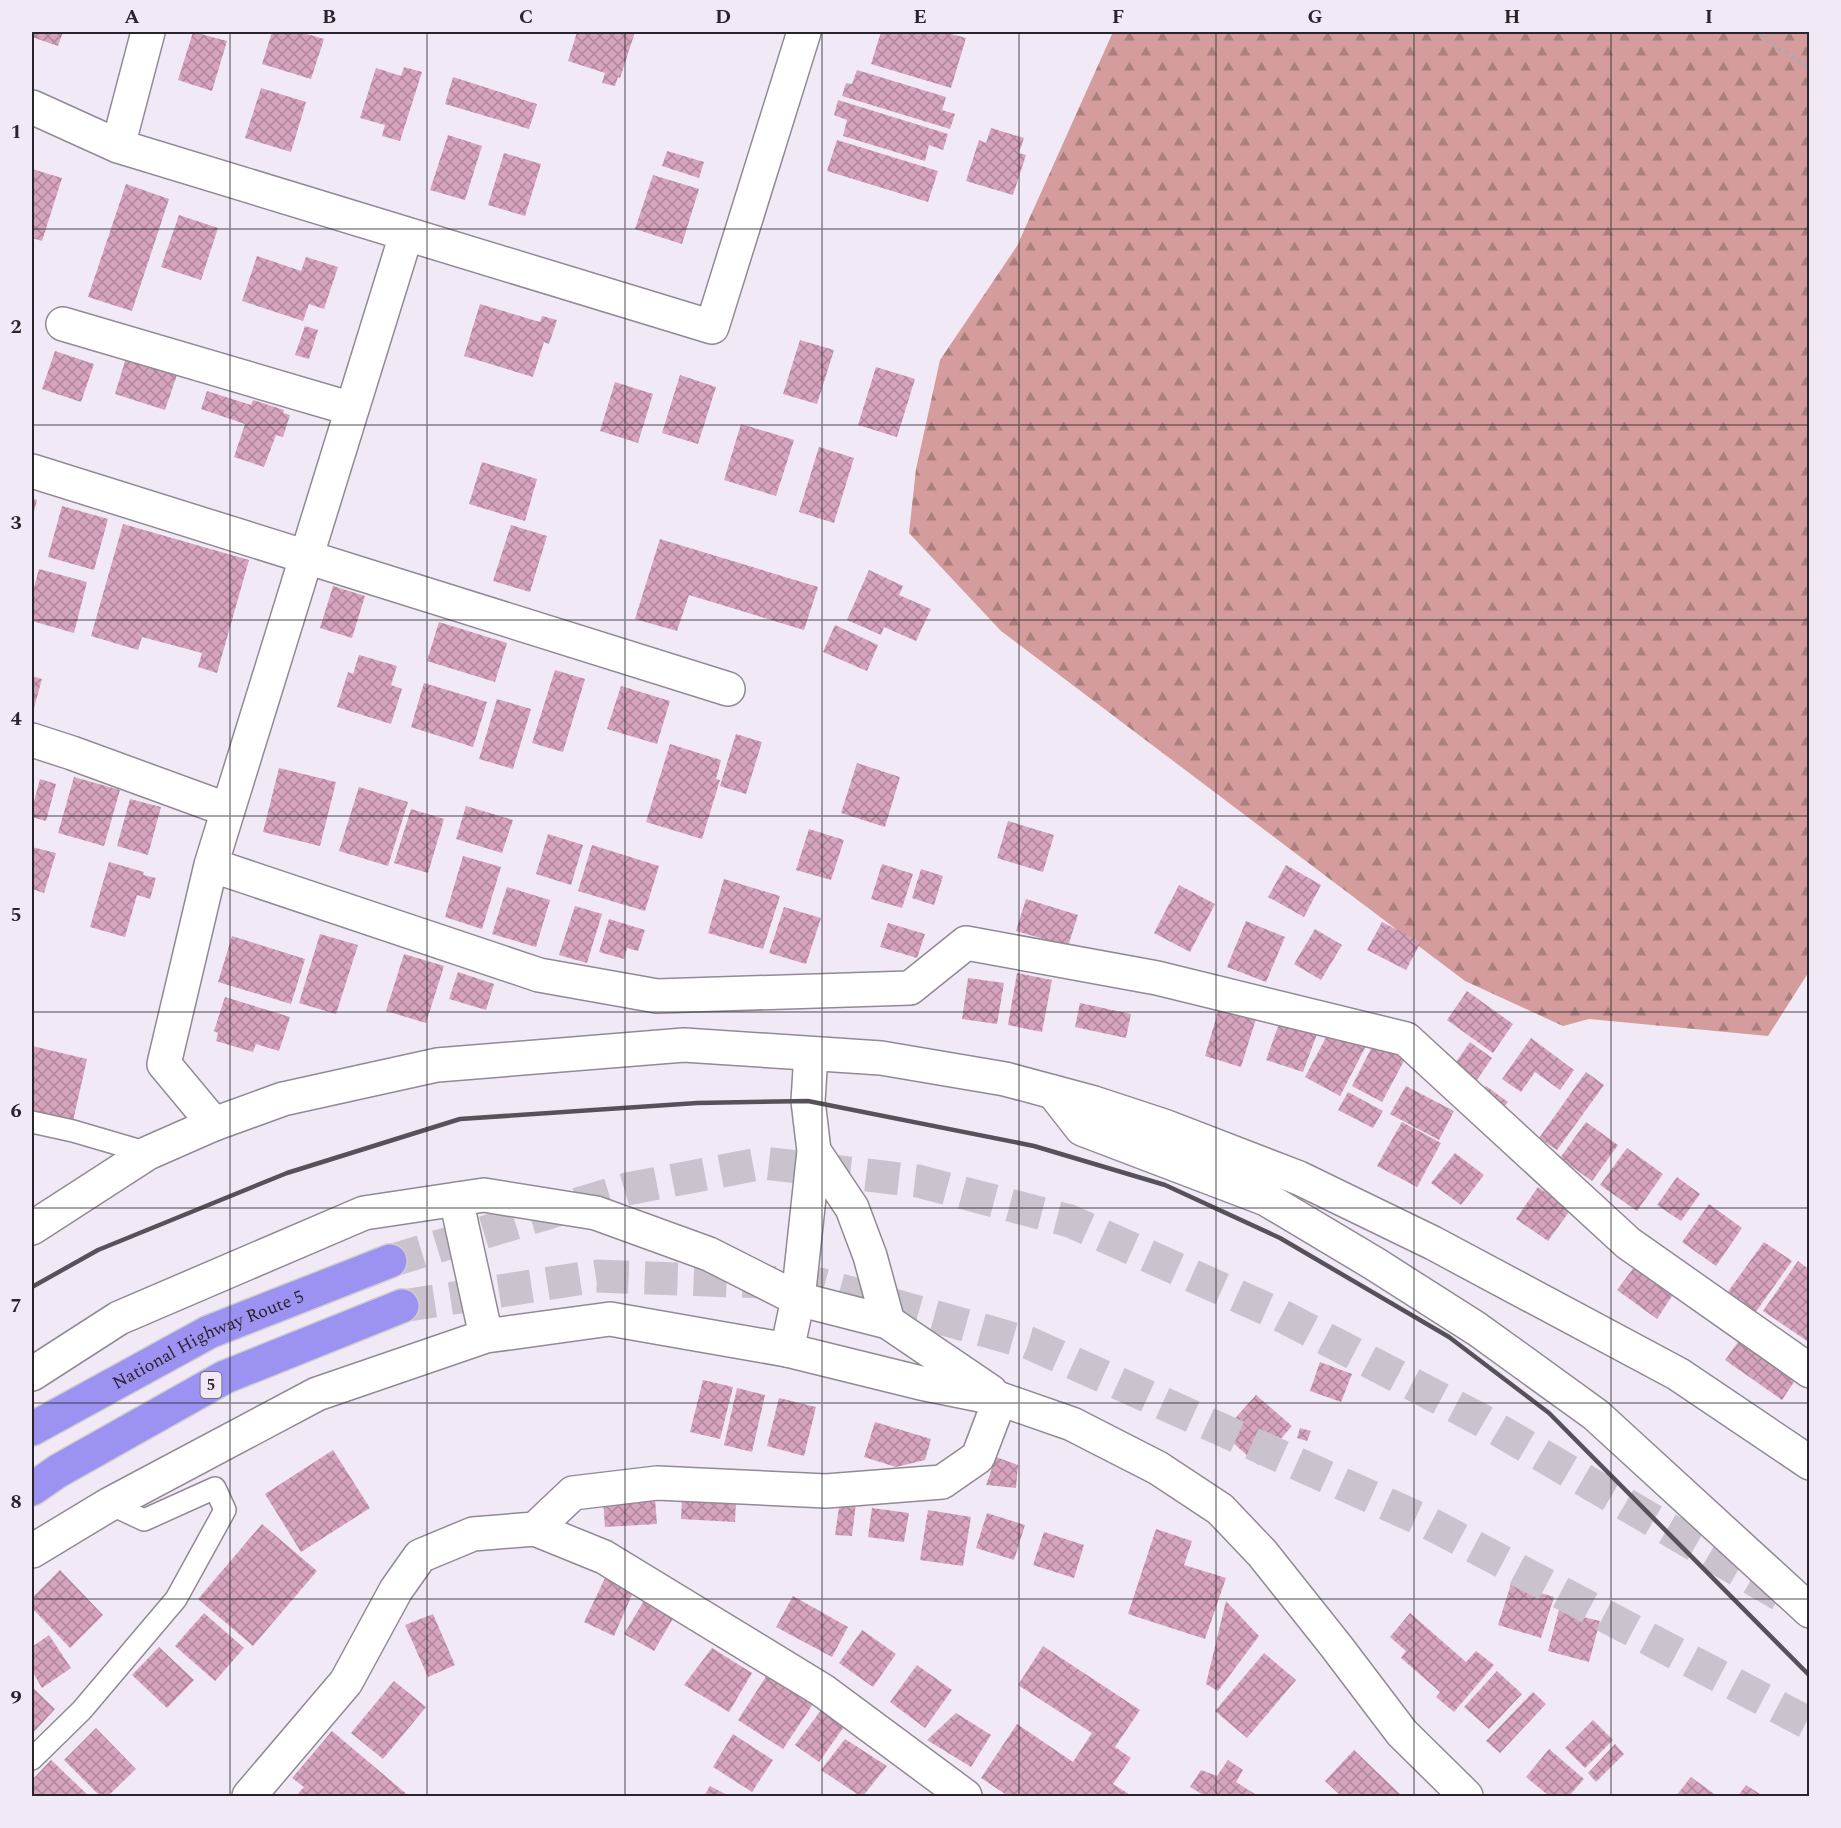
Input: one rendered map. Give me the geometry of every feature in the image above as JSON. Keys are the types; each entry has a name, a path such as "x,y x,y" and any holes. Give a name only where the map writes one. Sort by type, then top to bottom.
{"highway":[{"name":"National Highway Route 5","path":"32,1429 208,1332 390,1261"},
{"name":"5","path":"32,1489 58,1471 225,1377 402,1306"}],"street":[{"path":"118,146 148,32"},
{"path":"32,107 118,146 712,327 804,32"},
{"path":"213,1124 164,1064 211,865 406,235"},
{"path":"63,324 352,409"},
{"path":"32,471 728,690"},
{"path":"32,740 228,810"},
{"path":"211,865 539,975 657,996 910,988 966,943 1157,978 1406,1039 1628,1243 1809,1371"},
{"path":"32,1228 148,1153 213,1124 283,1099 437,1065 684,1045 880,1058 1005,1079 1053,1092 1164,1126 1299,1178 1423,1238 1678,1374 1809,1462"},
{"path":"787,1350 798,1299 814,1151 808,1101 811,1054"},
{"path":"1053,1092 1082,1129 1266,1199 1376,1264 1477,1329 1596,1414 1809,1611"},
{"path":"814,1151 852,1208 870,1256 888,1322"},
{"path":"32,1374 119,1318 364,1213 484,1195 596,1214 709,1254 798,1299 888,1322 1000,1399"},
{"path":"456,1199 486,1336"},
{"path":"32,1551 110,1504 317,1394 486,1336 610,1319 787,1350 921,1383 1000,1399 1072,1424 1158,1468 1220,1509 1262,1553 1402,1734 1466,1797"},
{"path":"535,1529 573,1493 647,1484 669,1483 826,1491 942,1482 978,1457 1000,1399"},
{"path":"249,1797 346,1682 396,1590 420,1556 473,1534 535,1529 604,1557 822,1690 965,1797"}],"lane":[{"path":"32,1122 73,1131 148,1153"},
{"path":"32,1759 82,1710 176,1599 225,1510 215,1488 144,1520 110,1504"}],"path":[{"path":"1754,32 1809,68"}],"green space":[{"path":"1113,32 1809,32 1810,970 1768,1036 1589,1019 1563,1026 1465,981 1001,631 909,533 916,469 940,360 1017,246"}],"building":[{"path":"34,32 63,32 58,46 32,37"},
{"path":"193,32 227,41 212,91 178,80"},
{"path":"272,32 300,32 324,39 311,79 262,64"},
{"path":"577,32 635,32 620,78 618,77 615,86 602,83 605,73 568,61"},
{"path":"881,32 944,32 966,38 951,88 871,64"},
{"path":"404,67 422,72 400,141 382,136 385,125 360,118 376,68 401,76"},
{"path":"857,70 946,97 942,110 955,114 950,129 842,96 846,83 852,84"},
{"path":"453,77 537,104 529,129 445,104"},
{"path":"261,88 306,102 291,152 245,138"},
{"path":"838,100 948,134 943,150 929,145 925,161 843,136 847,120 834,115"},
{"path":"991,128 1024,138 1019,153 1026,155 1013,195 966,181 979,140 986,143"},
{"path":"448,135 482,146 465,200 430,190"},
{"path":"837,140 938,171 928,202 827,171"},
{"path":"667,151 704,162 699,178 662,166"},
{"path":"504,153 541,164 525,216 488,205"},
{"path":"32,169 62,178 42,241 32,238"},
{"path":"653,175 699,189 682,244 635,229"},
{"path":"126,184 169,199 132,311 88,297"},
{"path":"179,215 218,228 201,280 161,267"},
{"path":"257,256 301,271 306,257 338,267 324,309 309,304 303,321 242,301"},
{"path":"480,304 540,322 542,316 557,320 549,344 544,342 533,377 464,356"},
{"path":"305,326 318,330 309,359 295,355"},
{"path":"800,340 834,350 817,404 783,394"},
{"path":"55,351 94,364 81,402 42,389"},
{"path":"126,358 177,375 165,410 115,394"},
{"path":"876,367 915,379 897,437 858,425"},
{"path":"680,375 716,387 698,444 662,433"},
{"path":"615,382 653,394 638,443 600,431"},
{"path":"207,391 251,405 253,400 284,410 283,413 290,415 283,437 276,435 264,467 234,457 245,424 201,409"},
{"path":"741,424 794,440 776,496 724,480"},
{"path":"819,447 854,458 834,523 799,512"},
{"path":"482,462 537,479 525,521 469,504"},
{"path":"32,498 37,500 32,519"},
{"path":"62,506 108,519 94,570 48,557"},
{"path":"123,524 249,560 217,673 198,667 202,653 142,637 138,650 91,636"},
{"path":"511,525 547,536 530,592 493,581"},
{"path":"660,539 818,587 804,630 689,595 677,631 635,619"},
{"path":"39,569 87,582 74,633 32,621 32,595"},
{"path":"869,570 903,586 899,595 931,609 916,641 884,627 881,635 847,620"},
{"path":"333,586 365,596 352,638 320,628"},
{"path":"439,622 507,643 495,682 427,661"},
{"path":"835,625 878,645 867,671 823,652"},
{"path":"359,655 397,666 391,685 402,689 391,724 337,707 348,672 353,674"},
{"path":"555,670 585,679 563,752 532,743"},
{"path":"32,676 42,679 32,715"},
{"path":"424,683 487,702 473,747 411,727"},
{"path":"621,686 670,701 657,744 607,729"},
{"path":"497,699 531,709 513,769 479,759"},
{"path":"736,734 762,742 746,794 720,786"},
{"path":"670,744 721,760 716,779 720,780 702,839 646,822"},
{"path":"857,763 900,777 885,827 841,813"},
{"path":"279,768 336,782 320,846 263,832"},
{"path":"74,777 120,790 104,846 58,833"},
{"path":"40,779 56,784 46,821 32,817"},
{"path":"359,787 408,802 388,866 339,851"},
{"path":"130,799 161,807 148,855 117,846"},
{"path":"466,806 513,820 502,853 456,839"},
{"path":"411,809 444,819 428,873 394,863"},
{"path":"1008,821 1054,835 1043,872 997,858"},
{"path":"809,829 844,840 831,880 796,870"},
{"path":"548,834 583,845 571,885 536,874"},
{"path":"592,845 659,866 645,911 578,891"},
{"path":"32,847 56,853 44,893 32,889"},
{"path":"463,856 501,867 482,929 445,917"},
{"path":"109,862 144,872 143,875 156,878 150,899 137,895 125,937 90,927"},
{"path":"882,864 913,874 902,908 871,899"},
{"path":"1286,865 1321,885 1304,917 1268,897"},
{"path":"921,869 943,876 934,905 912,898"},
{"path":"724,879 780,896 763,949 708,933"},
{"path":"1179,885 1215,904 1190,952 1154,933"},
{"path":"507,887 550,900 536,947 492,934"},
{"path":"1026,899 1078,915 1068,946 1016,931"},
{"path":"575,906 602,914 587,963 559,955"},
{"path":"784,907 821,918 806,964 769,953"},
{"path":"609,919 645,930 638,951 627,948 624,959 599,952"},
{"path":"1246,921 1285,937 1266,982 1227,967"},
{"path":"1382,922 1421,942 1406,970 1367,950"},
{"path":"888,923 925,934 917,958 880,947"},
{"path":"1315,929 1342,945 1321,980 1294,964"},
{"path":"320,934 358,945 336,1014 299,1003"},
{"path":"232,936 305,959 291,1004 218,982"},
{"path":"404,954 444,966 426,1023 386,1011"},
{"path":"458,972 494,984 486,1010 449,999"},
{"path":"1017,973 1052,980 1042,1032 1008,1025"},
{"path":"968,978 1004,983 997,1024 962,1019"},
{"path":"1467,991 1513,1024 1493,1053 1447,1020"},
{"path":"225,997 290,1017 279,1051 256,1044 253,1052 216,1041 218,1033 214,1031"},
{"path":"1080,1003 1131,1014 1126,1038 1075,1027"},
{"path":"1219,1008 1256,1019 1241,1067 1205,1056"},
{"path":"1280,1021 1317,1034 1303,1072 1266,1060"},
{"path":"1331,1028 1366,1046 1340,1096 1305,1077"},
{"path":"1531,1038 1574,1070 1560,1090 1535,1072 1521,1092 1502,1079"},
{"path":"1375,1041 1406,1057 1382,1102 1352,1086"},
{"path":"1470,1042 1492,1058 1472,1087 1450,1071"},
{"path":"32,1046 87,1059 73,1121 32,1112"},
{"path":"1586,1072 1604,1085 1557,1150 1539,1138"},
{"path":"1406,1086 1454,1111 1439,1140 1390,1114"},
{"path":"1486,1086 1508,1102 1500,1112 1478,1097"},
{"path":"1348,1092 1383,1111 1373,1128 1338,1110"},
{"path":"1402,1122 1441,1143 1417,1187 1377,1166"},
{"path":"1586,1122 1618,1145 1592,1181 1560,1158"},
{"path":"1627,1148 1663,1174 1637,1211 1600,1185"},
{"path":"1455,1153 1484,1175 1461,1205 1431,1183"},
{"path":"1677,1177 1700,1194 1681,1221 1657,1205"},
{"path":"1538,1187 1571,1209 1548,1241 1516,1219"},
{"path":"1709,1204 1742,1228 1716,1266 1682,1242"},
{"path":"1764,1242 1792,1261 1755,1313 1727,1293"},
{"path":"1798,1261 1810,1270 1810,1343 1763,1311"},
{"path":"1635,1266 1674,1293 1657,1319 1617,1290"},
{"path":"1744,1334 1800,1373 1782,1400 1725,1360"},
{"path":"1320,1362 1352,1374 1341,1402 1310,1391"},
{"path":"703,1380 733,1387 720,1439 690,1432"},
{"path":"737,1388 765,1395 752,1452 724,1445"},
{"path":"1256,1395 1292,1426 1258,1465 1222,1433"},
{"path":"779,1398 816,1407 804,1456 767,1446"},
{"path":"875,1422 931,1439 925,1460 896,1467 864,1457"},
{"path":"1300,1428 1311,1431 1307,1441 1297,1438"},
{"path":"333,1450 370,1508 301,1552 265,1494"},
{"path":"996,1457 1018,1465 1016,1488 986,1485"},
{"path":"603,1499 655,1499 657,1524 605,1527"},
{"path":"682,1499 736,1501 735,1522 681,1519"},
{"path":"840,1501 856,1503 852,1536 835,1535"},
{"path":"872,1508 909,1513 904,1542 868,1537"},
{"path":"928,1510 971,1517 963,1566 920,1560"},
{"path":"987,1513 1025,1525 1014,1560 976,1548"},
{"path":"262,1524 317,1571 253,1646 198,1599"},
{"path":"1156,1529 1192,1541 1184,1565 1226,1578 1205,1639 1128,1614"},
{"path":"1044,1532 1084,1545 1074,1578 1033,1565"},
{"path":"60,1570 103,1615 70,1648 32,1608 32,1598"},
{"path":"606,1576 635,1588 614,1636 584,1622"},
{"path":"1511,1584 1554,1597 1541,1638 1498,1625"},
{"path":"1563,1595 1588,1601 1583,1617 1600,1621 1589,1662 1548,1651"},
{"path":"793,1596 848,1627 832,1657 776,1627"},
{"path":"645,1599 675,1615 654,1651 624,1634"},
{"path":"1226,1601 1259,1636 1218,1691 1206,1684"},
{"path":"204,1613 244,1648 215,1681 175,1646"},
{"path":"1410,1613 1466,1662 1476,1651 1494,1665 1454,1712 1436,1697 1440,1692 1401,1658 1406,1651 1390,1637"},
{"path":"433,1614 455,1665 428,1677 405,1625"},
{"path":"862,1630 896,1654 873,1687 839,1663"},
{"path":"49,1635 71,1668 42,1688 32,1671 32,1647"},
{"path":"1043,1646 1140,1710 1115,1747 1131,1758 1113,1784 1132,1796 1008,1796 981,1778 1017,1724 1073,1762 1092,1733 1018,1685"},
{"path":"159,1647 194,1680 167,1708 132,1675"},
{"path":"712,1648 752,1673 729,1712 684,1685"},
{"path":"1264,1653 1296,1680 1247,1738 1215,1711"},
{"path":"917,1665 952,1690 925,1728 890,1702"},
{"path":"1497,1671 1522,1694 1489,1729 1464,1707"},
{"path":"769,1672 815,1701 783,1749 738,1720"},
{"path":"394,1681 426,1707 383,1759 351,1733"},
{"path":"32,1687 55,1709 32,1734"},
{"path":"1533,1692 1546,1704 1500,1753 1486,1741"},
{"path":"825,1705 848,1721 819,1762 795,1745"},
{"path":"956,1713 991,1735 971,1767 927,1740"},
{"path":"1593,1720 1613,1740 1585,1768 1565,1748"},
{"path":"96,1728 136,1769 108,1796 100,1796 64,1760"},
{"path":"332,1731 409,1796 296,1796 304,1787 292,1778"},
{"path":"733,1734 773,1760 752,1792 713,1767"},
{"path":"845,1739 887,1766 863,1796 821,1770"},
{"path":"1615,1744 1624,1754 1596,1782 1588,1773"},
{"path":"1549,1749 1584,1779 1569,1796 1549,1796 1526,1777"},
{"path":"1354,1750 1402,1796 1341,1796 1325,1781"},
{"path":"51,1760 89,1796 32,1796 32,1780"},
{"path":"1228,1760 1243,1770 1236,1782 1258,1796 1205,1796 1190,1787 1201,1770 1217,1776"},
{"path":"1691,1777 1717,1796 1676,1796"},
{"path":"1746,1785 1763,1796 1738,1796"},
{"path":"710,1786 729,1796 704,1796"}],"tunnel":[{"path":"390,1261 627,1189 764,1163 918,1181 1070,1221 1280,1315 1483,1421 1784,1597"},
{"path":"402,1306 597,1276 819,1284 1029,1343 1429,1523 1810,1724"}],"railway":[{"path":"32,1287 98,1250 287,1173 460,1119 697,1103 808,1101 1034,1146 1165,1185 1280,1238 1449,1337 1549,1413 1810,1676"}]}
